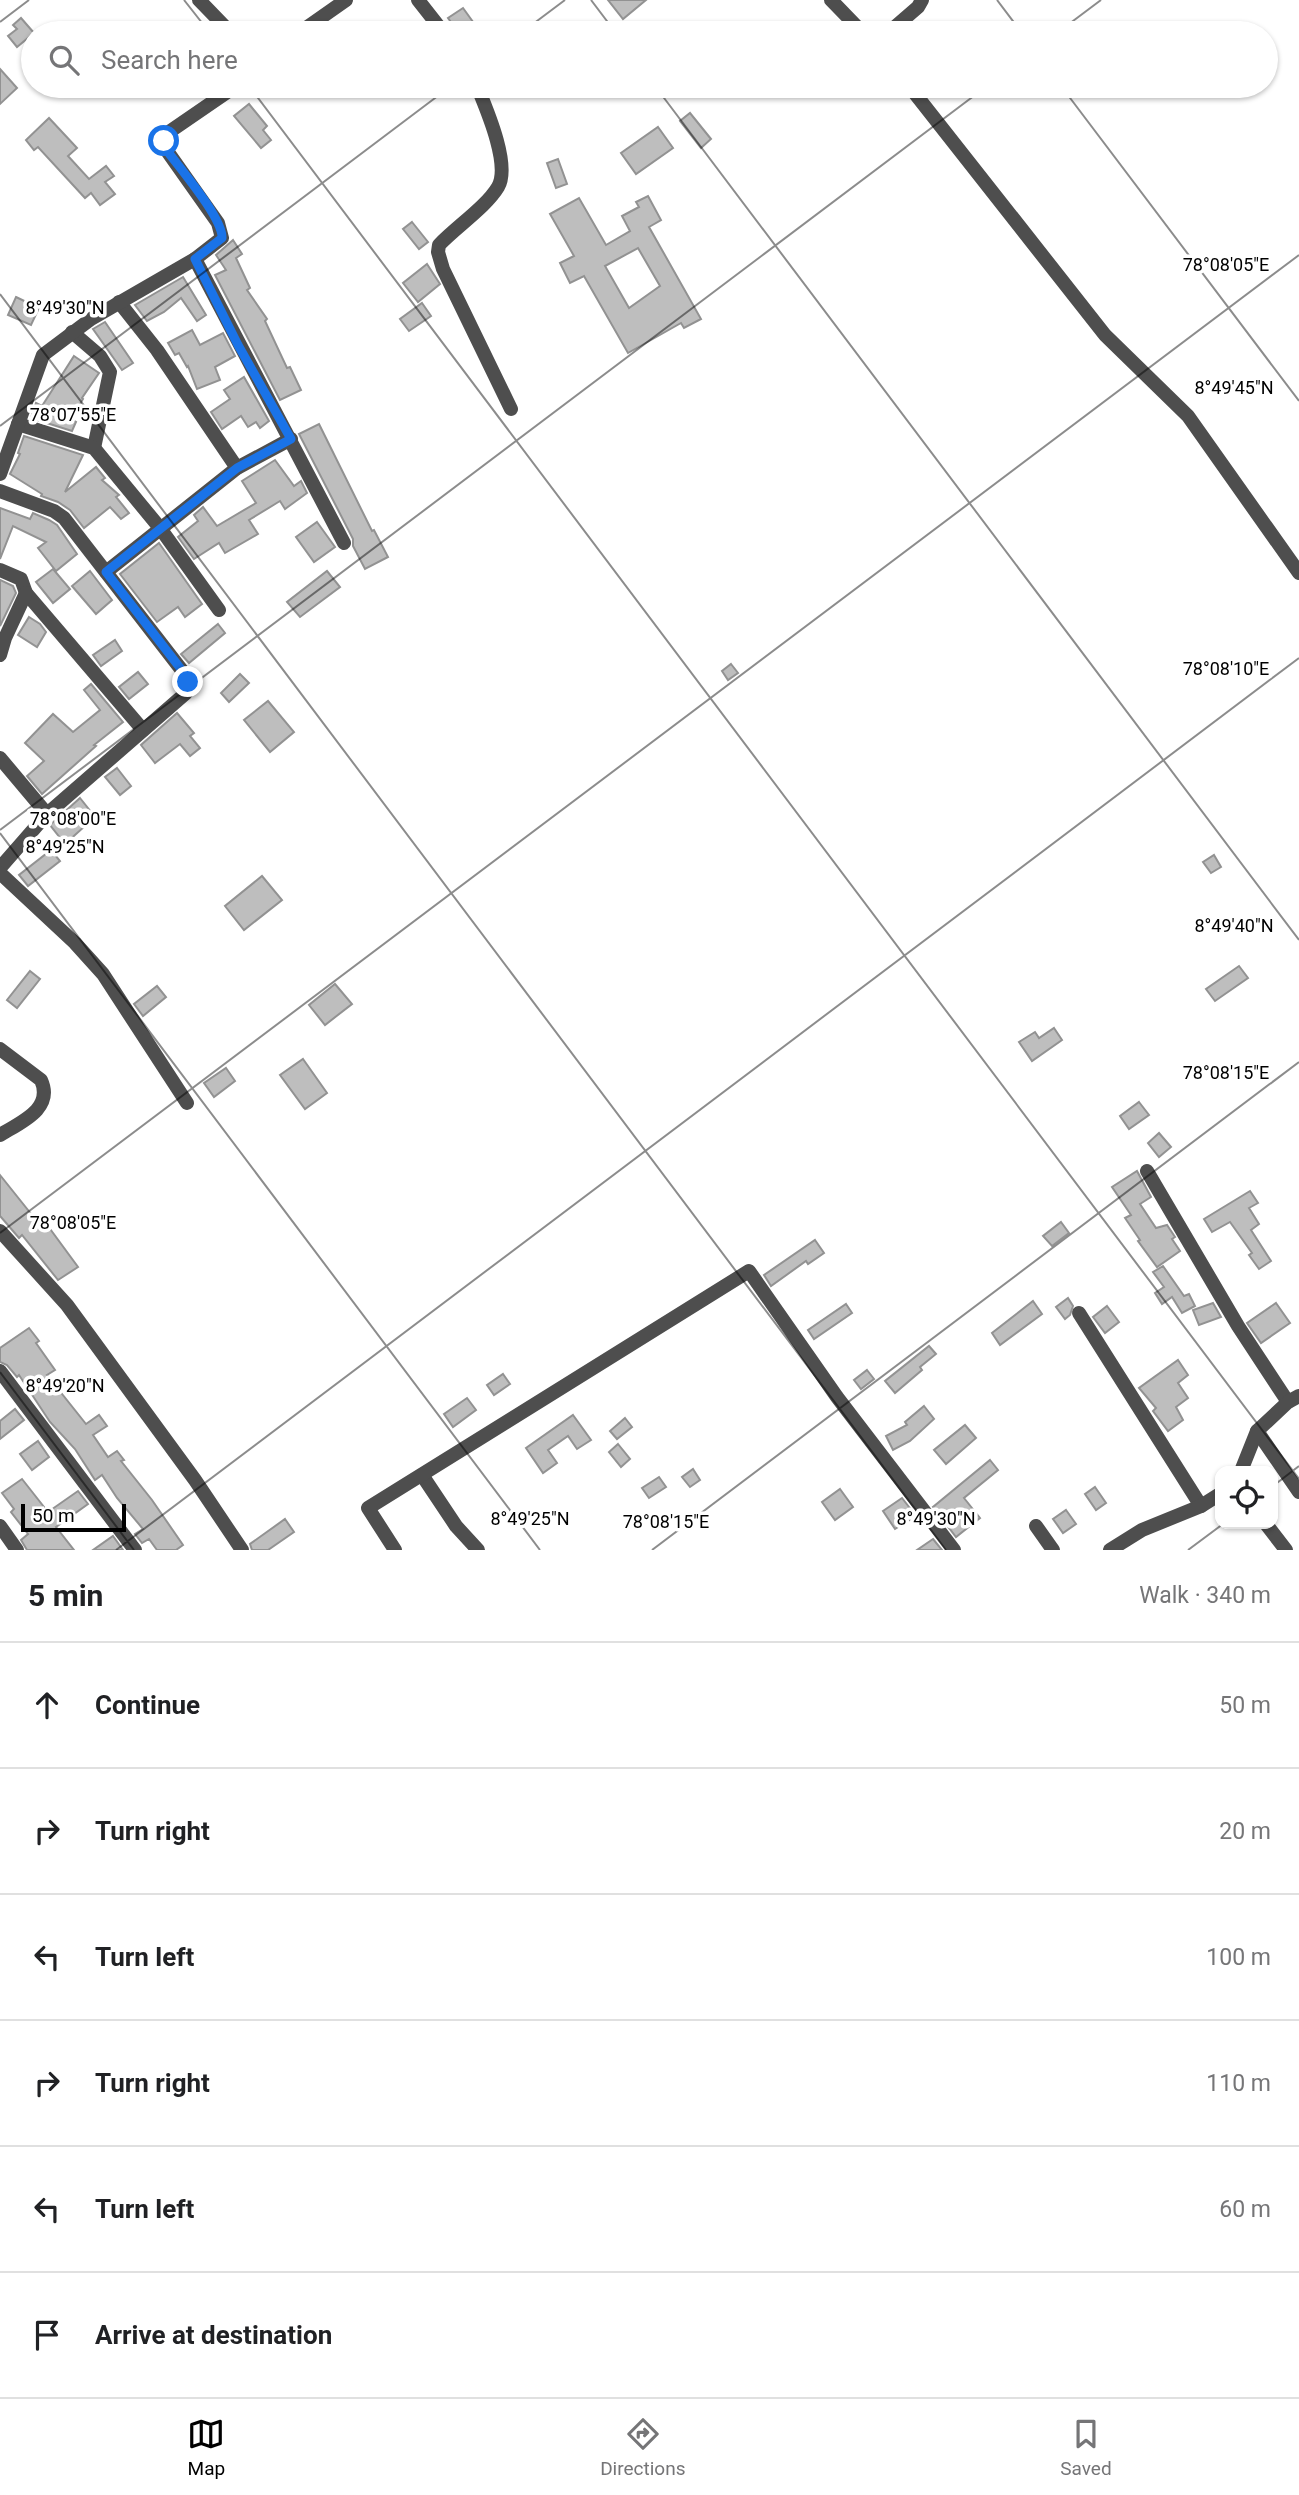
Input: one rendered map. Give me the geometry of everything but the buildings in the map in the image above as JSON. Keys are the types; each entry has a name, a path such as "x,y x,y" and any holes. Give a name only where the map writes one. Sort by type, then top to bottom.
{"street":[{"path":"199,0 219,21"},
{"path":"316,21 346,0"},
{"path":"418,0 435,21"},
{"path":"831,0 851,21"},
{"path":"902,21 922,0"},
{"path":"0,474 43,355 72,332 195,259 222,238 222,232 211,211 165,148 164,141 169,132 219,98"},
{"path":"481,98 499,150 499,185 439,245 438,252 443,270 511,409"},
{"path":"918,98 1105,335 1188,416 1299,573"},
{"path":"195,259 344,543"},
{"path":"119,302 157,350 237,468"},
{"path":"72,332 100,355 110,372 94,448"},
{"path":"18,424 94,448 160,528 219,610"},
{"path":"106,572 237,468 291,439"},
{"path":"0,491 54,511 64,519 184,673 188,682 186,693 47,814 0,870 103,974 187,1103"},
{"path":"0,570 21,579 26,593 143,730"},
{"path":"0,655 26,593"},
{"path":"0,758 47,814"},
{"path":"0,1049 41,1080 44,1087 44,1100 39,1110 0,1135"},
{"path":"1147,1171 1238,1326 1293,1399 1257,1431 1243,1466"},
{"path":"0,1231 67,1305 195,1480 242,1550"},
{"path":"395,1550 368,1508 749,1271 837,1396 954,1550"},
{"path":"1080,1313 1201,1506"},
{"path":"0,1371 135,1550"},
{"path":"1257,1431 1299,1492"},
{"path":"422,1475 456,1526 478,1550"},
{"path":"1110,1550 1142,1530 1201,1506 1215,1497"},
{"path":"0,1526 18,1550"},
{"path":"1036,1526 1054,1550"},
{"path":"1270,1529 1286,1550"}],"route":[{"path":"164,141 165,148 211,211 222,232 222,238 195,259 238,345 291,439 237,468 106,572 184,673 188,682"}]}
